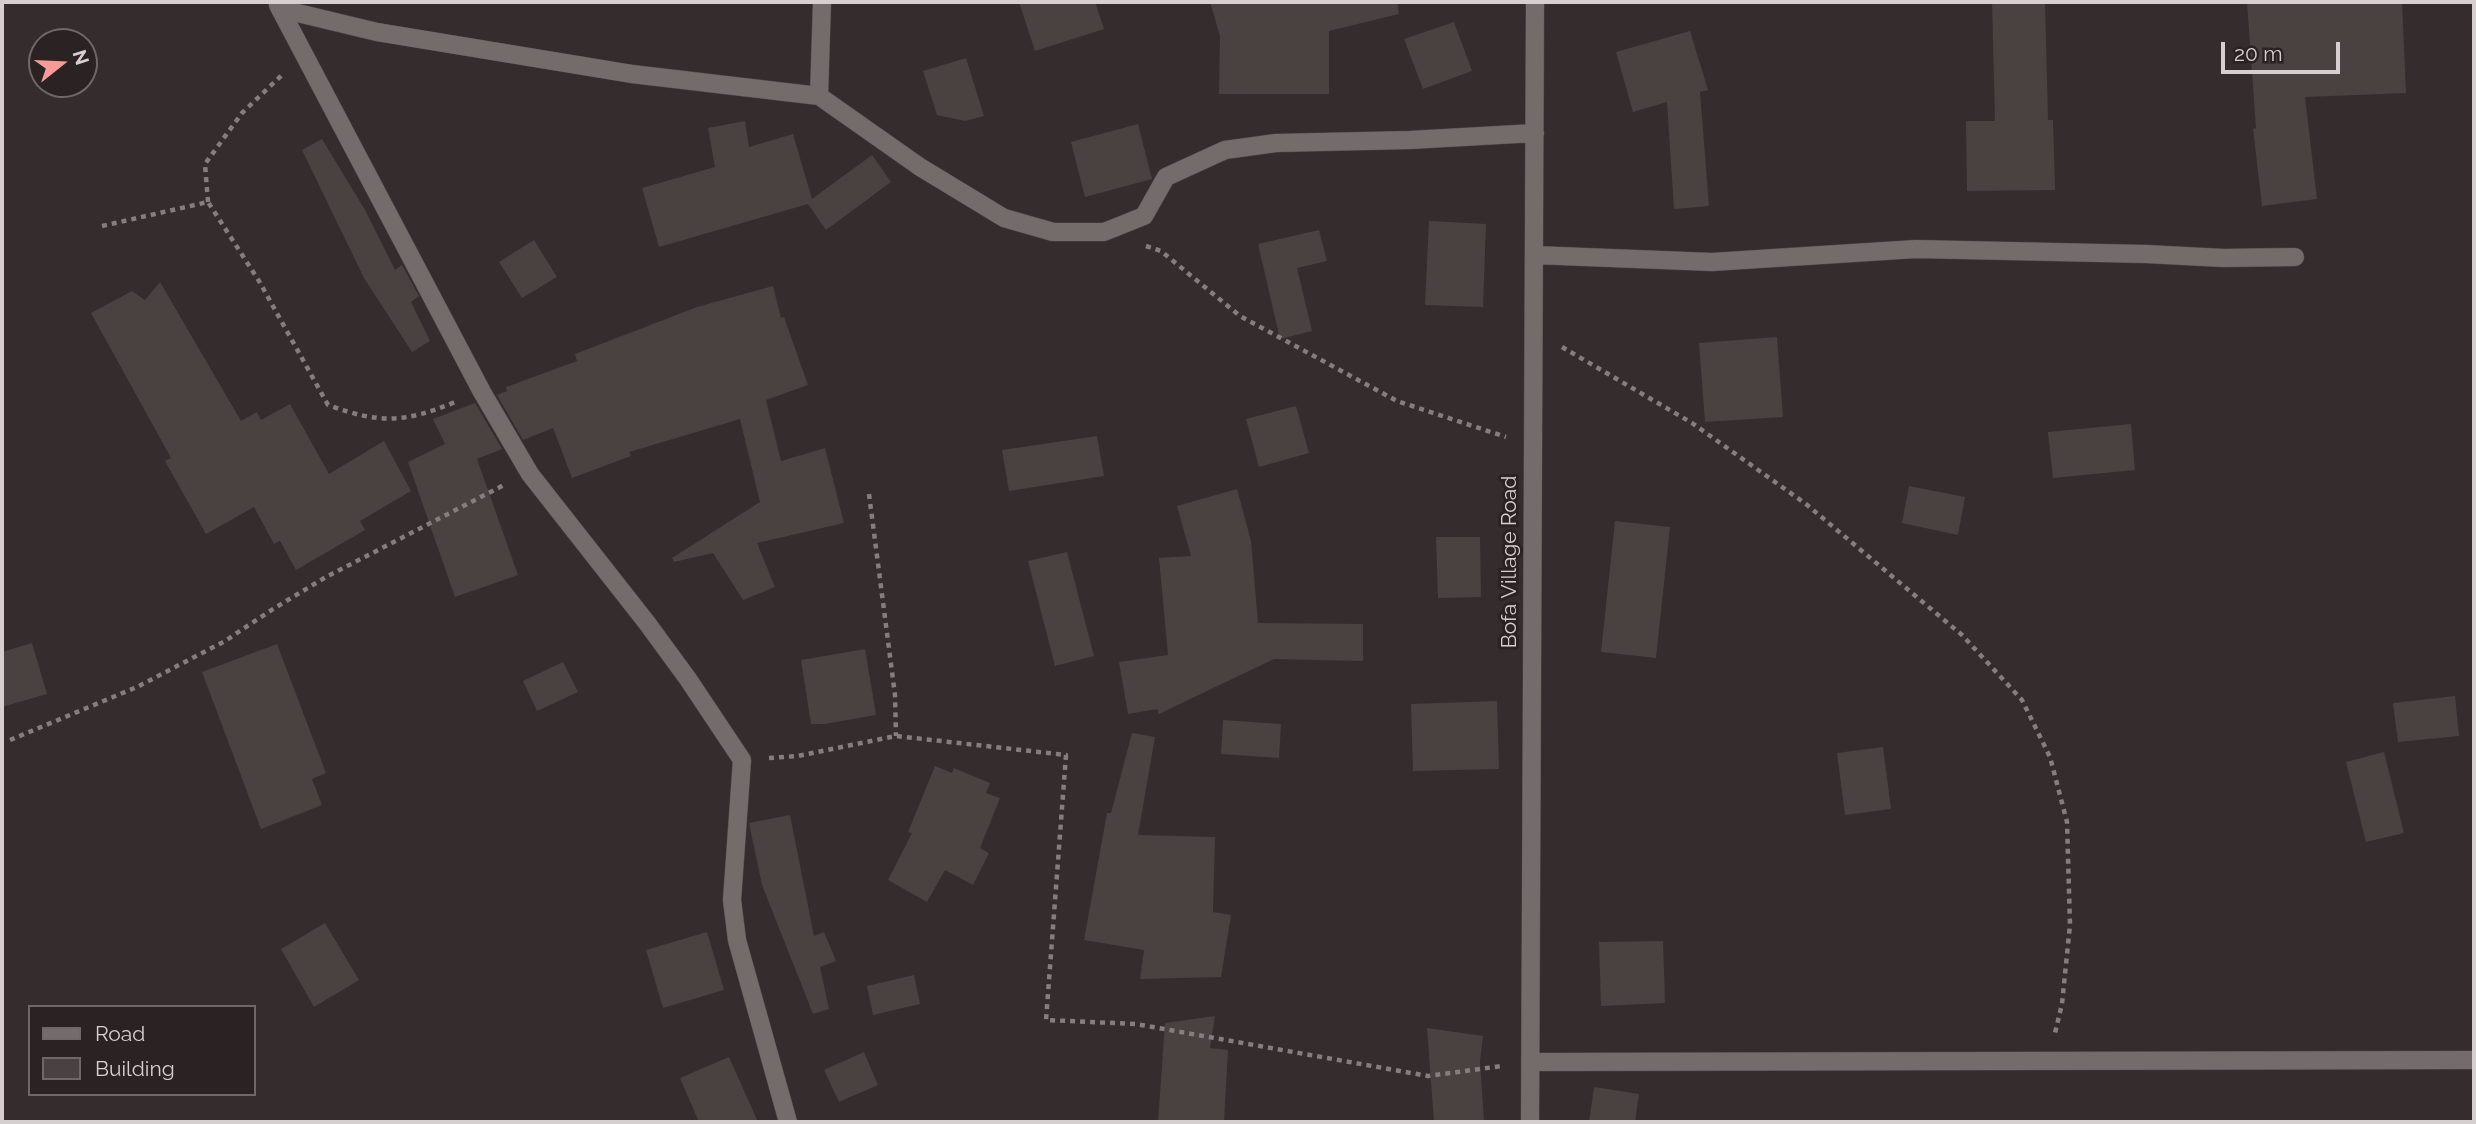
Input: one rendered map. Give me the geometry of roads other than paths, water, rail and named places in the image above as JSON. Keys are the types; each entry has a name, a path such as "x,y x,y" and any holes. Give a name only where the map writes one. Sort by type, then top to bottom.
{"street":[{"path":"819,96 822,2"},
{"name":"Bofa Village Road","path":"1530,1122 1535,2"},
{"path":"279,5 377,32 632,74 819,96 920,167 1004,218 1053,232 1104,232 1144,216 1166,177 1225,150 1276,143 1410,140 1535,133"},
{"path":"279,5 482,392 530,474 647,623 742,760 732,900 737,940 788,1122"},
{"path":"1534,255 1712,262 1916,249 2223,258 2295,257"},
{"path":"1531,1062 2474,1060"}]}
